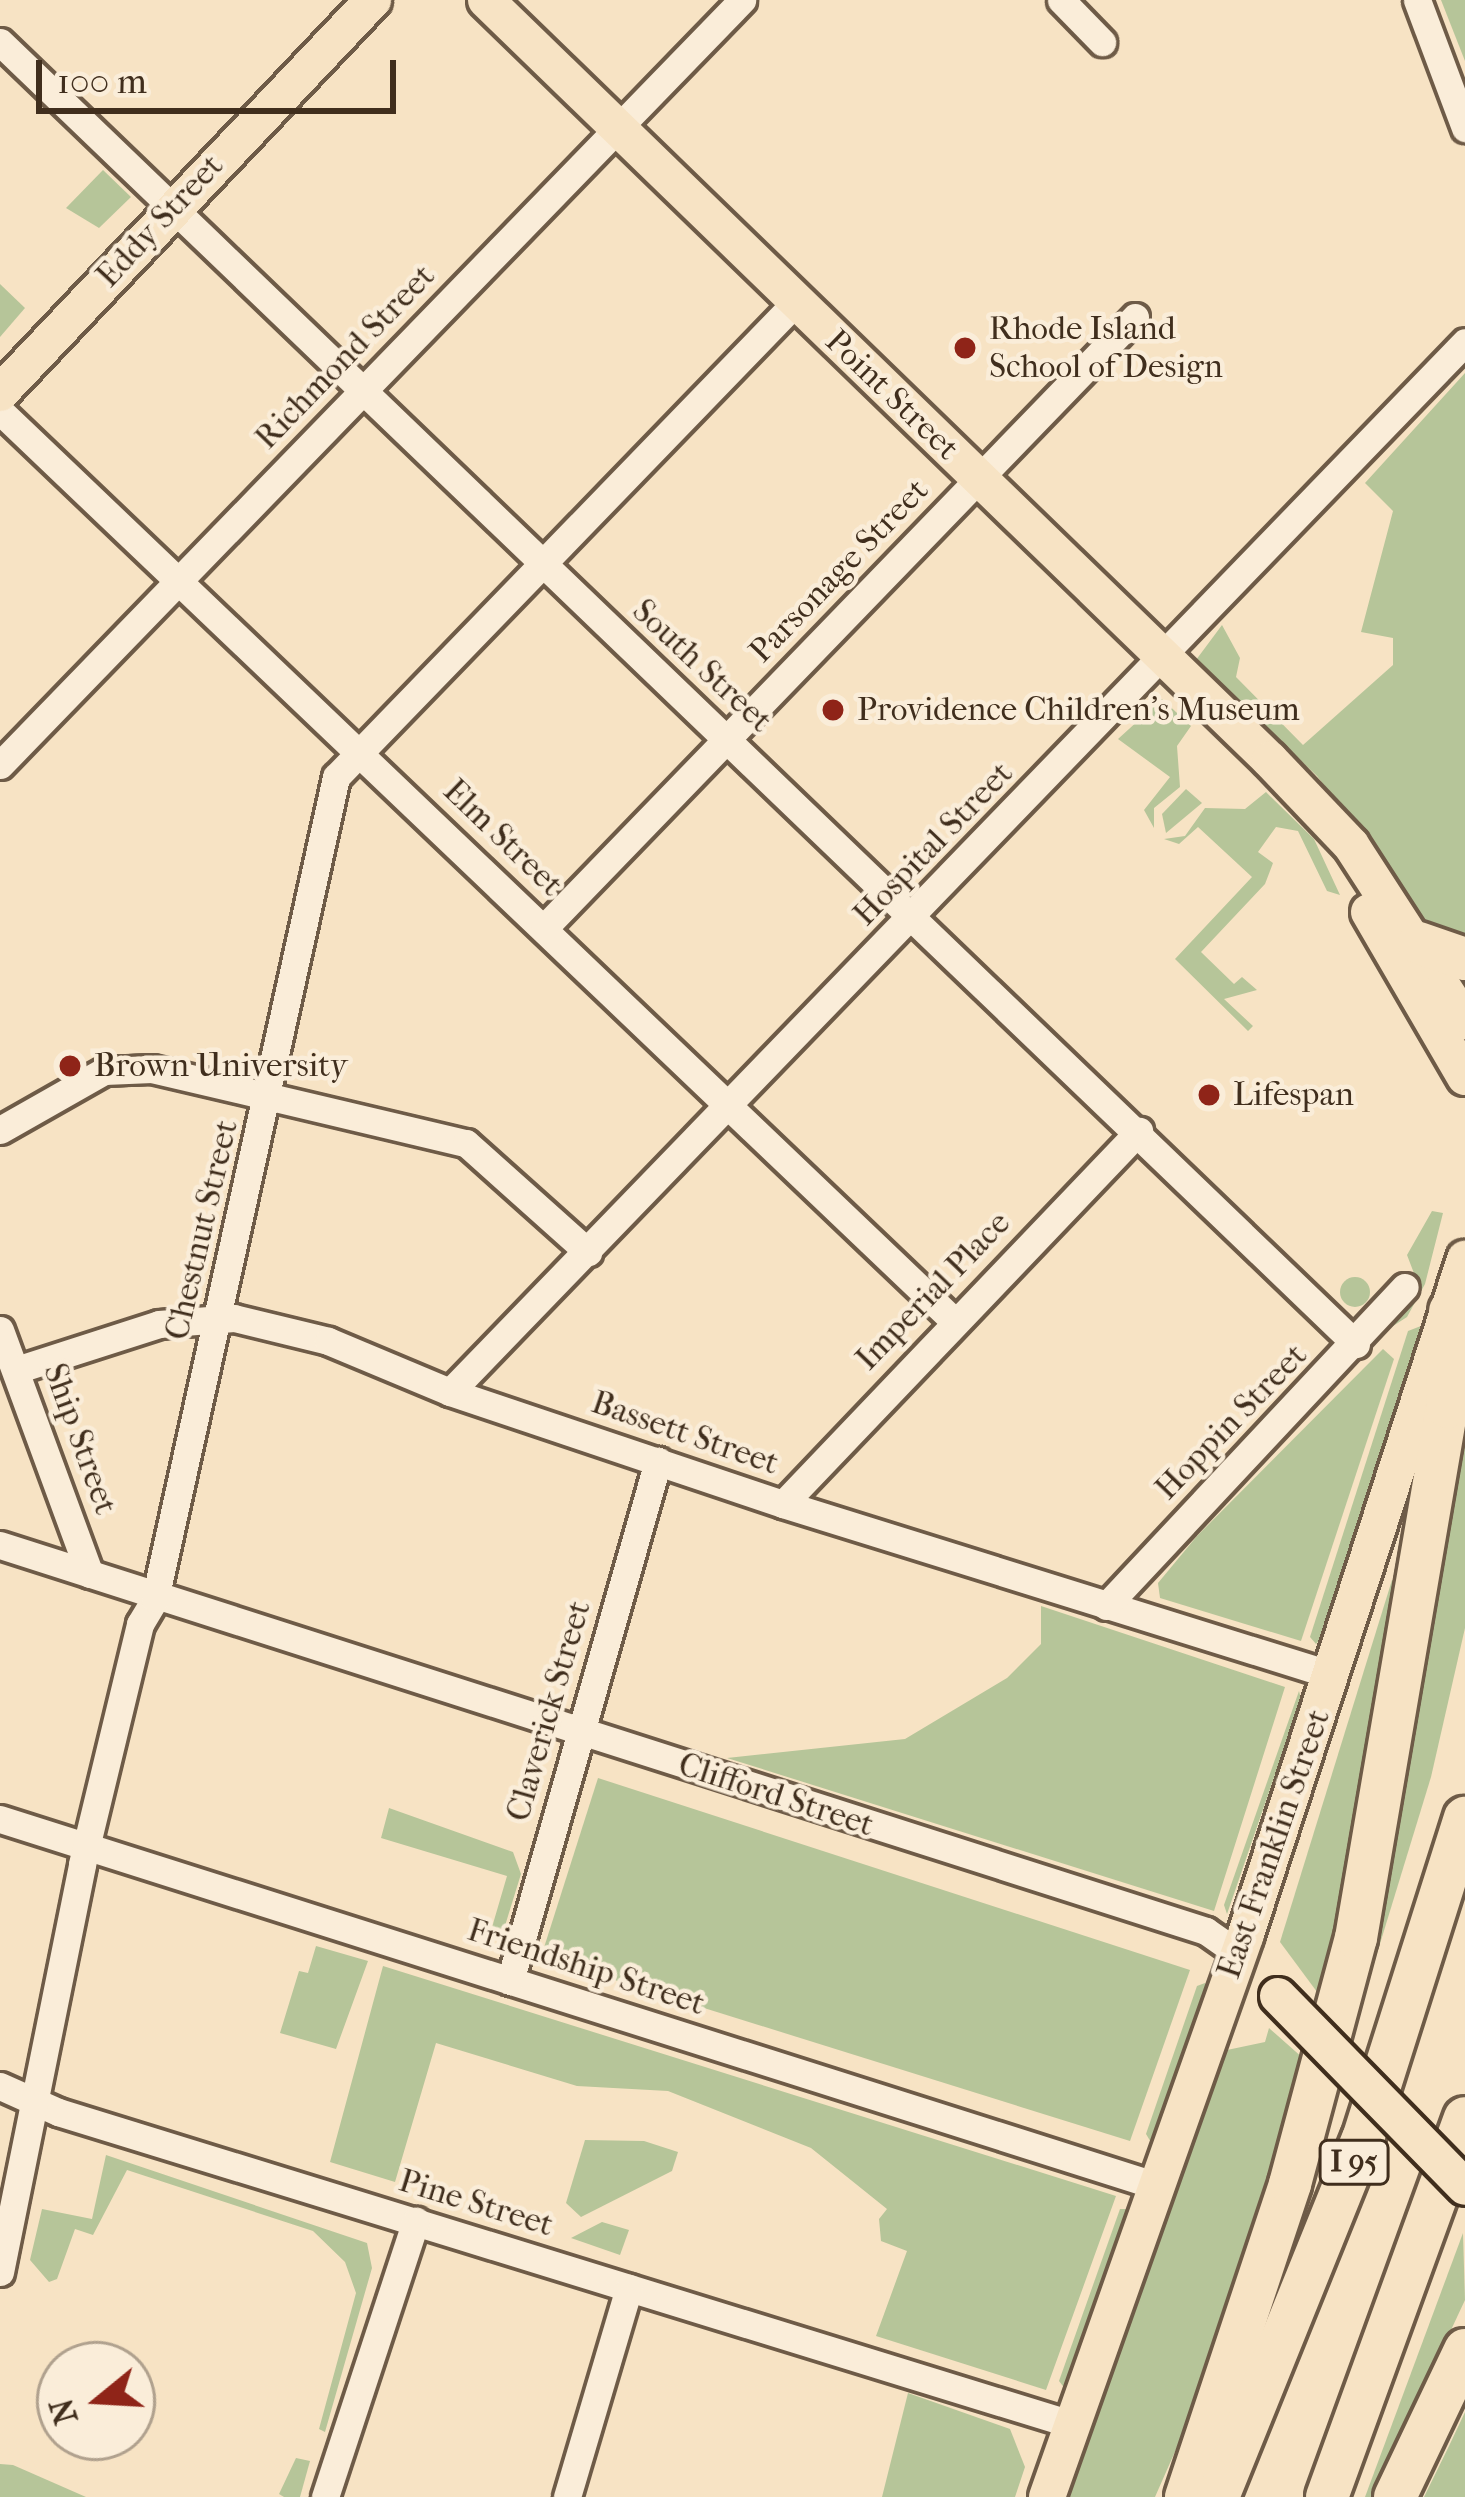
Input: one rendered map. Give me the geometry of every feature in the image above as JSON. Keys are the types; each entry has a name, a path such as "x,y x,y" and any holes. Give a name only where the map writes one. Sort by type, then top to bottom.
{"highway":[{"path":"1419,944 1465,959"},
{"path":"1186,2497 1290,2184 1356,1938 1447,1407 1460,1281"},
{"name":"I 95","path":"1218,2497 1363,2138 1465,1818"},
{"path":"1327,2497 1465,2119"},
{"path":"1395,2497 1465,2350"}],"main road":[{"name":"Eddy Street","path":"0,393 373,0"},
{"name":"Point Street","path":"486,0 621,125 1351,845 1465,1021"},
{"name":"Point Street","path":"1296,790 1465,1077"},
{"name":"East Franklin Street","path":"1047,2497 1151,2185 1238,1953 1460,1281"},
{"name":"Clifford Street","path":"1238,1953 1465,2187"}],"street":[{"name":"Richmond Street","path":"0,765 742,0"},
{"path":"1061,0 1102,42"},
{"path":"1417,0 1465,128"},
{"name":"South Street","path":"0,42 542,568 916,913 1356,1344"},
{"name":"Chestnut Street","path":"0,2272 87,1844 140,1624 154,1599 336,777 797,302"},
{"name":"Parsonage Street","path":"544,928 1135,317"},
{"name":"Hospital Street","path":"450,1392 730,1110 1465,342"},
{"name":"Elm Street","path":"0,411 953,1321"},
{"path":"0,1130 125,1067 269,1096 466,1143 588,1252"},
{"name":"Imperial Place","path":"783,1504 1139,1131"},
{"name":"Hoppin Street","path":"1106,1606 1405,1287"},
{"name":"Bassett Street","path":"16,1370 159,1324 219,1316 328,1340 450,1392 783,1504 1332,1676"},
{"name":"Ship Street","path":"0,1330 90,1574"},
{"name":"Claverick Street","path":"510,1981 658,1461"},
{"name":"Clifford Street","path":"0,1546 154,1599 1206,1931 1238,1953"},
{"name":"Friendship Street","path":"0,1819 1151,2185"},
{"name":"Pine Street","path":"0,2086 36,2098 58,2112 629,2288 935,2376 1074,2425"},
{"path":"326,2497 416,2222"},
{"path":"567,2497 629,2288"}],"green space":[{"path":"1441,0 1465,0 1465,61"},
{"path":"103,170 131,197 99,228 66,208"},
{"path":"0,284 25,308 0,337"},
{"path":"1465,373 1465,937 1447,937 1428,924 1317,776 1196,660 1222,625 1240,658 1236,677 1303,745 1393,665 1393,638 1361,632 1393,511 1365,483"},
{"path":"1162,699 1191,726 1177,746 1180,787 1154,808 1154,828 1144,810 1170,777 1118,739"},
{"path":"1186,789 1202,803 1166,833 1162,814"},
{"path":"1266,792 1314,839 1340,895 1327,891 1298,831 1276,827 1258,852 1273,863 1265,884 1201,952 1234,984 1242,977 1257,990 1224,999 1253,1026 1248,1031 1175,959 1252,877 1198,827 1179,844 1164,839 1185,836 1205,808 1245,809"},
{"path":"1432,1211 1443,1213 1425,1284 1407,1317 1390,1328 1420,1289 1407,1255"},
{"path":"1355,1277 1366,1281 1370,1292 1366,1303 1355,1307 1344,1303 1340,1292 1344,1281"},
{"path":"1421,1326 1316,1644 1310,1637 1408,1331"},
{"path":"1383,1349 1394,1359 1301,1641 1160,1598 1158,1583 1197,1536"},
{"path":"1465,1374 1465,1628 1431,1777 1353,2032 1346,2026"},
{"path":"1392,1580 1398,1582 1362,1825 1323,2000 1280,1942"},
{"path":"1041,1606 1285,1687 1214,1911 727,1758 905,1739 1007,1678 1041,1644"},
{"path":"1299,1691 1301,1699 1227,1914 1224,1905"},
{"path":"598,1778 1190,1970 1130,2141 541,1957"},
{"path":"389,1808 513,1852 521,1874 504,1929 490,1934 507,1876 381,1838"},
{"path":"316,1946 368,1961 336,2049 280,2033 299,1971 308,1973"},
{"path":"383,1966 1116,2196 1046,2390 876,2336 907,2251 881,2241 879,2219 887,2209 811,2148 668,2091 577,2086 436,2043 395,2182 330,2162"},
{"path":"1205,1983 1152,2144 1146,2134 1197,1986"},
{"path":"1269,2028 1304,2059 1265,2214 1181,2438 1155,2497 1069,2497 1227,2050 1265,2042"},
{"path":"585,2140 644,2141 678,2152 672,2171 581,2217 566,2203"},
{"path":"106,2155 367,2243 372,2268 325,2432 319,2429 356,2293 345,2262 313,2231 127,2170 93,2235 75,2229 57,2279 49,2282 30,2260 42,2209 92,2219"},
{"path":"1120,2209 1129,2209 1066,2390 1059,2381"},
{"path":"602,2222 629,2230 620,2255 571,2238"},
{"path":"1463,2233 1465,2300 1373,2497 1365,2497"},
{"path":"908,2393 1010,2429 1025,2467 1015,2497 882,2497"},
{"path":"1465,2412 1465,2497 1424,2497 1449,2446"},
{"path":"296,2458 310,2461 300,2497 284,2497 279,2494"},
{"path":"0,2464 13,2465 86,2497 0,2497"}],"place":[{"name":"Rhode Island School of Design","path":"965,348"},
{"name":"Providence Children's Museum","path":"833,710"},
{"name":"Brown University","path":"70,1066"},
{"name":"Lifespan","path":"1209,1095"}]}
